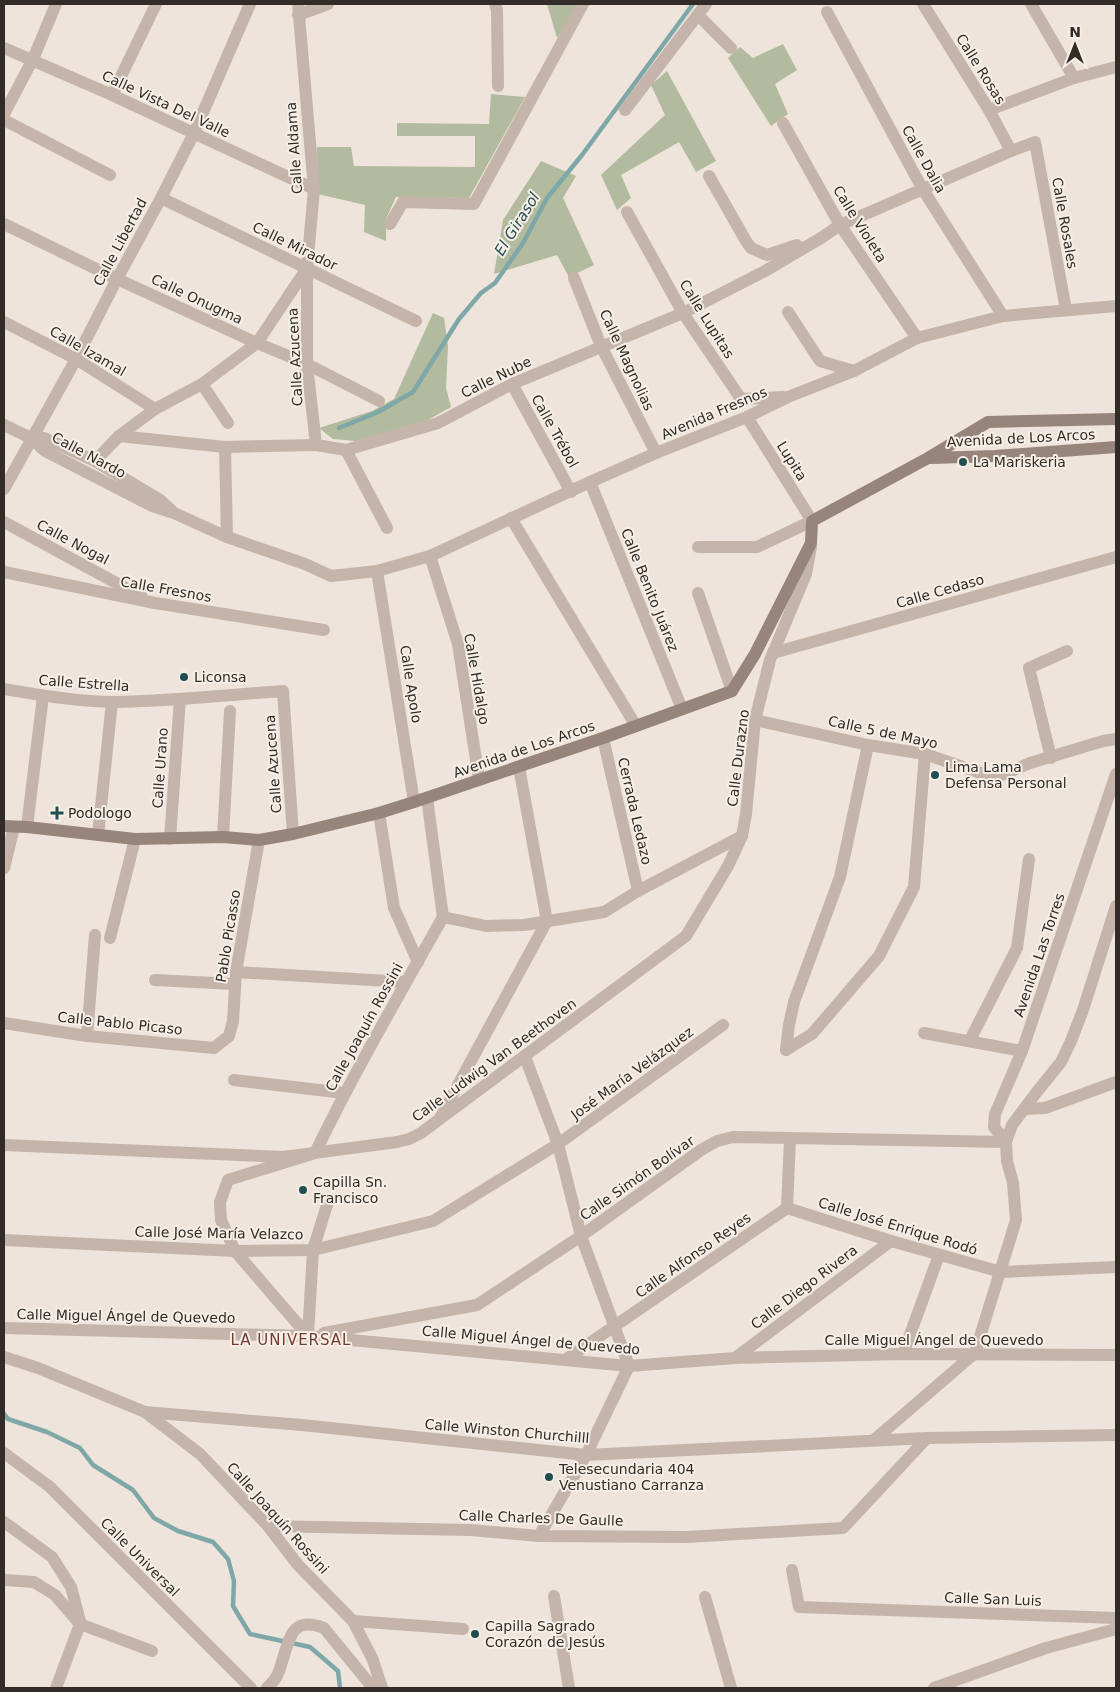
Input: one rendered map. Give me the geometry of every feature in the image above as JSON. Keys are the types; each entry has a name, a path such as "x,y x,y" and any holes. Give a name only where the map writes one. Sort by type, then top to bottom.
{"main road":[{"name":"Avenida de Los Arcos","path":"812,522 928,458 988,422 1116,418"},
{"name":"Avenida de Los Arcos","path":"928,458 995,456 1116,448"},
{"path":"732,691 755,654 812,543 812,522"},
{"name":"Avenida de Los Arcos","path":"9,826 136,839 223,837 259,840 293,834 379,813 427,798 603,738 732,691"}],"street":[{"path":"4,114 32,59 56,4"},
{"path":"112,95 156,4"},
{"name":"Calle Libertad","path":"4,489 76,360 194,134 250,4"},
{"path":"298,10 328,4"},
{"path":"495,4 497,10 498,86"},
{"path":"390,224 403,202 474,204 583,4"},
{"path":"625,110 706,4"},
{"name":"Calle Rosas","path":"923,4 989,110 1011,151"},
{"path":"1031,4 1074,78"},
{"name":"Calle Aldama","path":"95,461 119,436 155,409 202,384 257,343 307,268 314,190 298,10"},
{"name":"Calle Dalia","path":"827,12 922,188 1003,316"},
{"path":"698,15 731,48"},
{"name":"Calle Vista Del Valle","path":"4,48 112,95 314,190"},
{"path":"989,110 1074,78 1116,66"},
{"path":"4,120 110,175"},
{"name":"Calle Violeta","path":"782,123 840,224 917,338"},
{"name":"Calle Rosales","path":"1011,151 1035,142 1066,310"},
{"path":"710,176 751,248 767,255 821,238 840,224 1011,151"},
{"name":"Calle Mirador","path":"161,198 416,321"},
{"name":"Calle Lupitas","path":"628,212 683,313 741,399 788,397"},
{"name":"Calle Onugma","path":"4,224 117,279 307,364 379,401"},
{"name":"Calle Nube","path":"119,436 225,447 316,445 346,450 438,423 512,384 683,313 765,271 821,238"},
{"name":"Calle Azucena","path":"307,268 307,364 316,445"},
{"name":"Calle Magnolias","path":"574,278 601,346 656,453"},
{"name":"Avenida Fresnos","path":"331,576 377,571 430,556 656,453 747,417 788,397 854,371 917,338 1003,316 1116,306"},
{"path":"788,312 820,361 854,371"},
{"name":"Calle Izamal","path":"4,322 76,360 155,409"},
{"path":"202,384 228,423"},
{"name":"Calle Trébol","path":"512,384 571,492"},
{"name":"Lupita","path":"747,417 812,522"},
{"path":"4,425 31,438"},
{"name":"Calle Nardo","path":"31,438 44,438 95,461 160,500 174,514"},
{"name":"Calle Nardo","path":"31,438 45,451 152,506 227,538 305,564 331,576"},
{"path":"225,447 227,538"},
{"path":"346,450 388,528"},
{"name":"Calle Benito Juárez","path":"590,482 682,709"},
{"path":"511,518 636,726"},
{"name":"Calle Nogal","path":"4,522 155,603"},
{"path":"698,547 757,547 812,522"},
{"name":"Calle Durazno","path":"742,836 746,814 755,720 770,660 806,574 812,543"},
{"name":"Calle Hidalgo","path":"430,556 458,644 479,779"},
{"name":"Calle Cedaso","path":"773,653 1116,557"},
{"name":"Calle Apolo","path":"377,571 414,802"},
{"name":"Calle Fresnos","path":"4,572 155,603 324,630"},
{"path":"698,593 732,691"},
{"path":"1051,758 1029,668 1067,651"},
{"name":"Calle Estrella","path":"4,689 43,696 112,702 283,691"},
{"name":"Calle Azucena","path":"283,691 293,834"},
{"path":"27,827 43,696"},
{"name":"Calle Urano","path":"170,839 180,699"},
{"path":"98,835 112,702"},
{"path":"223,837 230,711"},
{"name":"Calle 5 de Mayo","path":"755,720 868,745 924,754 995,778 1030,763 1102,741 1116,739"},
{"name":"Cerrada Ledazo","path":"603,738 638,891"},
{"path":"868,745 840,878 794,1002 788,1026 786,1050 812,1034 880,956 914,887 924,754"},
{"path":"440,1118 547,921 519,767"},
{"name":"Avenida Las Torres","path":"976,1353 1016,1220 1013,1183 1007,1161 1006,1142 994,1127 995,1114 1022,1051 1116,774"},
{"path":"427,798 443,917 486,926 524,925 604,912 638,891 742,836"},
{"path":"379,813 394,908 418,962"},
{"path":"4,868 9,826"},
{"name":"Calle Ludwig Van Beethoven","path":"4,1145 283,1157 410,1139 421,1134 686,936 728,866 742,836"},
{"path":"110,938 136,839"},
{"name":"Pablo Picasso","path":"229,1036 233,1021 235,978 259,840"},
{"path":"970,1040 1017,948 1029,859"},
{"path":"1006,1142 1012,1125 1061,1062 1071,1041 1083,1010 1116,906"},
{"name":"Calle Joaquín Rossini","path":"315,1153 344,1094 443,917"},
{"path":"88,1036 95,935"},
{"path":"155,980 235,978 405,982"},
{"name":"Calle Pablo Picaso","path":"4,1024 88,1036 214,1048 229,1036"},
{"name":"José María Velázquez","path":"558,1144 723,1026"},
{"path":"924,1033 1022,1051"},
{"path":"525,1057 558,1144 581,1236 629,1366 586,1455 539,1536"},
{"path":"234,1080 344,1094"},
{"path":"1024,1109 1045,1108 1116,1082"},
{"name":"Calle Simón Bolívar","path":"308,1336 477,1305 581,1236 717,1141 733,1137 1006,1142"},
{"path":"787,1208 790,1139"},
{"name":"Calle José María Velazco","path":"4,1240 235,1251 313,1250 433,1221 558,1144"},
{"path":"308,1336 235,1251 221,1220 220,1202 228,1180 315,1153"},
{"path":"308,1336 313,1250 327,1205"},
{"name":"Calle José Enrique Rodó","path":"787,1208 891,1241 1000,1272 1116,1268"},
{"name":"Calle Alfonso Reyes","path":"565,1360 787,1208"},
{"name":"Calle Diego Rivera","path":"734,1358 891,1241"},
{"path":"903,1354 939,1255"},
{"name":"Calle Miguel Ángel de Quevedo","path":"4,1328 308,1336 629,1366 734,1358 903,1354 1116,1355"},
{"path":"874,1440 976,1353"},
{"name":"Calle Joaquín Rossini","path":"4,1357 38,1368 145,1412 200,1454 268,1526 298,1565 353,1622 373,1660 382,1688"},
{"name":"Calle Winston Churchilll","path":"145,1412 302,1425 586,1455 874,1440 1116,1435"},
{"name":"Calle Charles De Gaulle","path":"268,1526 470,1530 539,1536 688,1537 843,1528 927,1438"},
{"name":"Calle Universal","path":"4,1452 50,1487 250,1688"},
{"path":"4,1522 52,1556 71,1587 80,1624 56,1688"},
{"name":"Calle San Luis","path":"792,1570 799,1607 1116,1618"},
{"path":"4,1580 34,1582 55,1595 80,1624 152,1652"},
{"path":"554,1596 569,1688"},
{"path":"705,1597 731,1688"},
{"path":"353,1622 463,1629"},
{"path":"267,1688 276,1677 296,1628 313,1624 324,1628 373,1688"},
{"path":"934,1688 1046,1648 1116,1629"}],"green space":[{"path":"547,4 581,4 557,38"},
{"path":"783,44 797,70 775,84 788,114 771,126 728,58 740,47 753,58"},
{"path":"667,71 716,161 696,172 679,142 621,175 631,198 617,210 601,175 665,115 651,85"},
{"path":"491,94 525,97 469,198 396,197 386,219 386,241 364,232 365,205 318,194 317,147 351,147 354,166 475,167 475,136 397,136 397,123 489,124"},
{"path":"541,161 576,176 563,198 594,265 569,277 557,255 494,274 503,220"},
{"path":"433,313 444,318 448,346 446,388 451,407 426,421 356,441 333,439 319,428 372,411 394,399"}],"waterway":[{"name":"El Girasol","path":"339,428 378,412 413,392 459,319 481,293 495,283 523,243 547,198 582,155 693,4"},
{"path":"4,1414 8,1419 47,1432 80,1448 93,1465 133,1490 154,1518 178,1531 213,1542 228,1559 234,1581 233,1606 250,1634 310,1647 338,1671 340,1688"}],"place":[{"name":"La Mariskeria","path":"963,462"},
{"name":"Liconsa","path":"184,677"},
{"name":"Lima Lama Defensa Personal","path":"935,775"},
{"name":"Podologo","path":"57,813"},
{"name":"Capilla Sn. Francisco","path":"303,1190"},
{"name":"Telesecundaria 404 Venustiano Carranza","path":"549,1477"},
{"name":"Capilla Sagrado Corazón de Jesús","path":"475,1634"}],"district":[{"name":"LA UNIVERSAL","path":"291,1340"}]}
